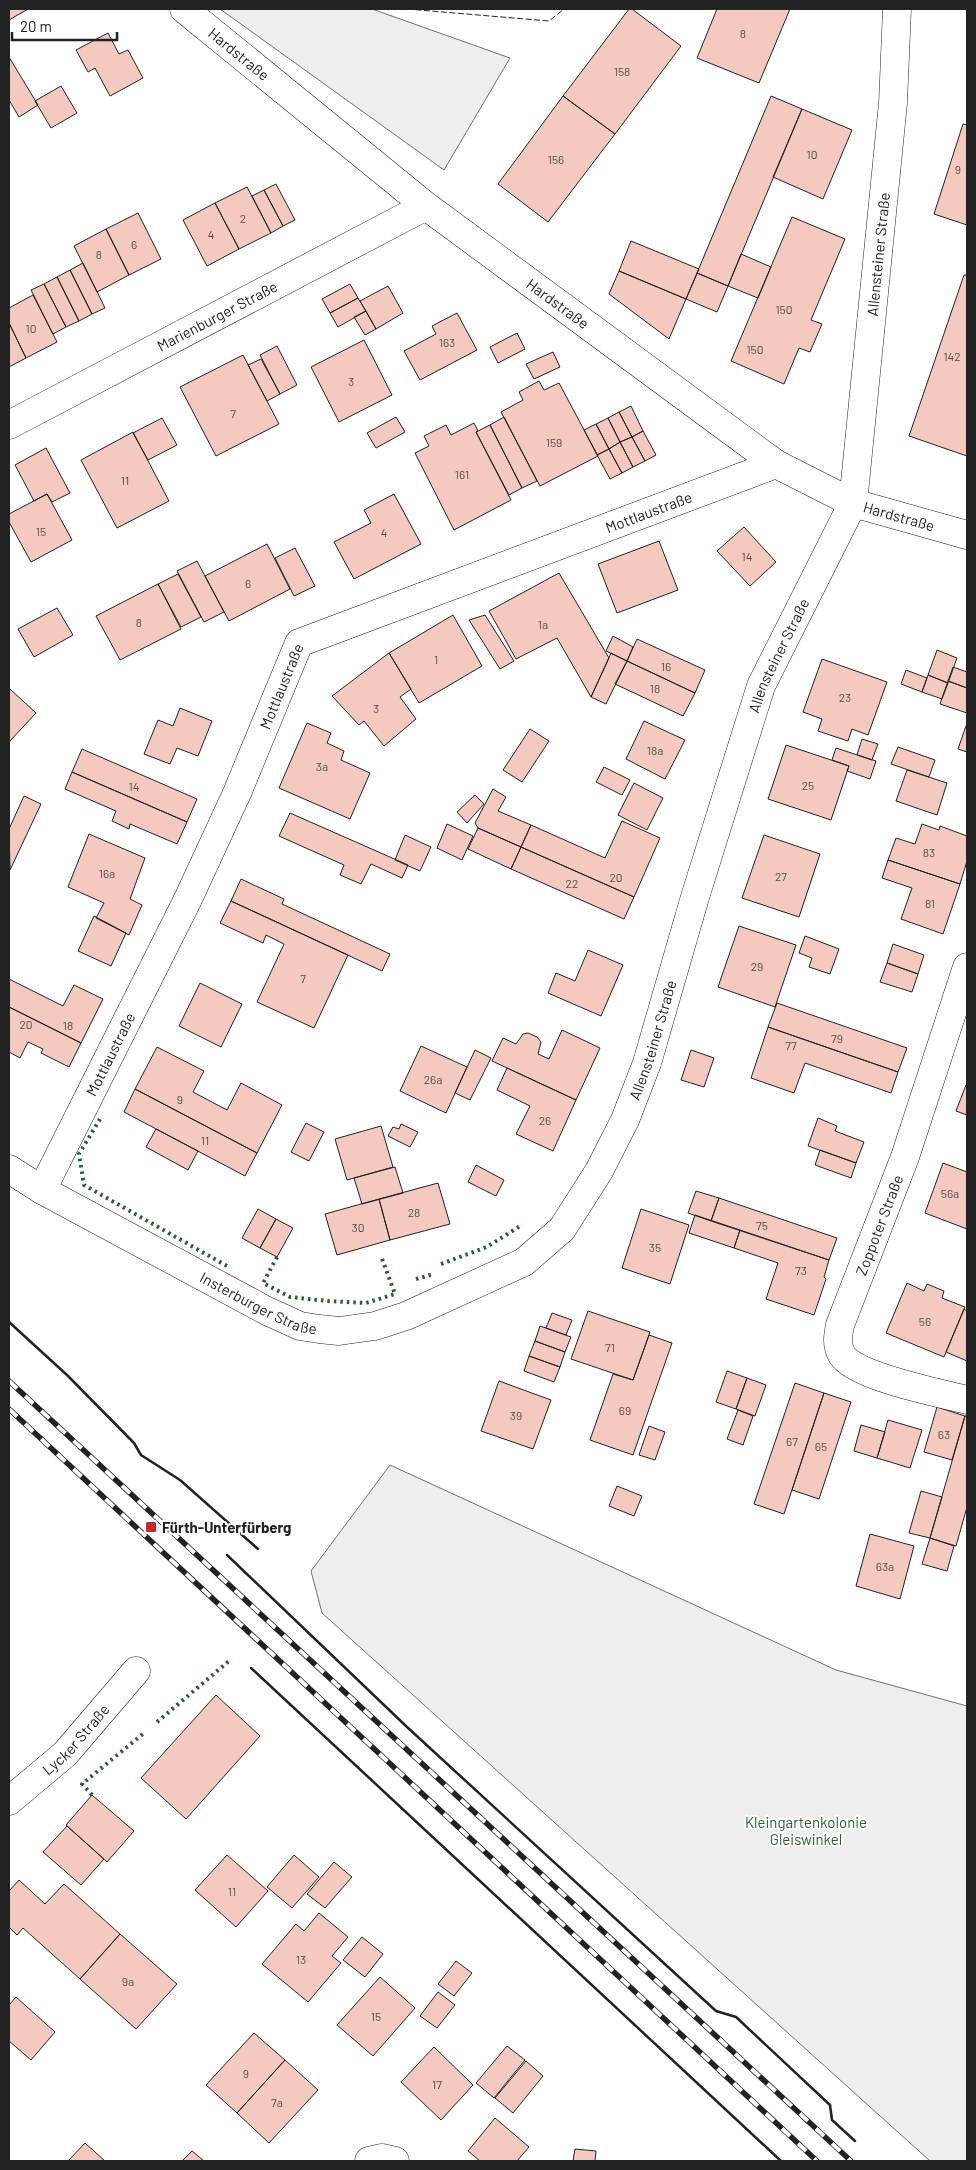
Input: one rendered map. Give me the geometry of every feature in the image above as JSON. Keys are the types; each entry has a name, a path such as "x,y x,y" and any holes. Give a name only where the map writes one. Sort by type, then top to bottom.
{"street":[{"name":"Hardstraße","path":"184,9 426,206 776,464 853,502 967,535"},
{"name":"Allensteiner Straße","path":"524,1262 562,1229 599,1171 625,1120 646,1063 695,897 761,686 853,502 893,103 898,9"},
{"name":"Marienburger Straße","path":"9,425 426,206"},
{"name":"Mottlaustraße","path":"42,1190 188,899 237,793 299,642 776,464"},
{"name":"Zoppoter Straße","path":"967,967 905,1157 840,1325 838,1341 842,1356 869,1374 967,1400"},
{"name":"Insterburger Straße","path":"9,1169 42,1190 266,1311 300,1326 339,1331 366,1328 406,1316 524,1262"},
{"name":"Lycker Straße","path":"9,1802 65,1754 136,1671"},
{"path":"369,2161 382,2158 395,2161"}],"green space":[{"path":"220,9 372,9 510,58 444,170"},
{"name":"Kleingartenkolonie Gleiswinkel","path":"390,1465 836,1670 967,1706 967,2161 930,2161 322,1613 311,1571"}],"building":[{"path":"9,9 28,9 9,20"},
{"path":"629,9 632,9 681,46 615,134 563,96"},
{"path":"717,9 790,9 759,83 697,58"},
{"path":"108,33 119,54 128,50 143,78 110,96 95,68 88,72 76,50"},
{"path":"9,57 38,105 19,117 9,100"},
{"path":"61,86 77,113 51,128 35,101"},
{"path":"563,96 615,134 548,222 498,184"},
{"path":"771,96 802,109 728,286 697,273"},
{"path":"802,109 852,130 823,199 773,177"},
{"path":"963,124 967,125 967,225 934,214"},
{"path":"276,184 295,220 283,226 264,190"},
{"path":"247,187 271,233 239,249 215,203"},
{"path":"264,190 283,226 271,233 252,196"},
{"path":"215,203 239,249 207,266 183,220"},
{"path":"138,213 161,259 129,275 106,229"},
{"path":"792,217 845,239 811,320 822,324 810,352 799,348 784,384 731,361"},
{"path":"106,229 129,275 97,292 74,246"},
{"path":"631,241 699,269 686,299 619,271"},
{"path":"741,254 771,267 758,298 728,286"},
{"path":"83,263 105,308 92,314 70,270"},
{"path":"70,270 92,314 79,321 57,277"},
{"path":"619,271 686,299 669,339 609,294"},
{"path":"697,273 728,286 717,312 686,299"},
{"path":"964,275 967,275 967,456 909,436"},
{"path":"57,277 79,321 66,327 44,284"},
{"path":"44,284 66,327 53,334 31,290"},
{"path":"350,284 358,298 330,313 322,299"},
{"path":"388,286 403,313 376,329 360,301"},
{"path":"33,295 57,342 26,358 9,323 9,308"},
{"path":"358,298 366,311 338,327 330,313"},
{"path":"366,311 376,329 365,335 354,317"},
{"path":"457,313 477,350 420,380 404,351 436,334 432,326"},
{"path":"9,323 26,358 9,367"},
{"path":"517,333 525,349 498,363 490,347"},
{"path":"364,340 392,395 339,422 311,367"},
{"path":"277,346 297,385 280,394 260,355"},
{"path":"553,352 560,367 534,379 526,364"},
{"path":"243,355 279,424 216,456 180,387"},
{"path":"261,359 280,394 267,401 248,365"},
{"path":"539,381 544,390 559,383 598,456 540,486 501,412 523,400 519,392"},
{"path":"631,406 643,431 632,437 619,412"},
{"path":"619,412 632,437 620,442 608,418"},
{"path":"396,417 405,432 376,448 367,433"},
{"path":"504,417 537,481 522,488 490,425"},
{"path":"162,418 177,445 148,460 133,433"},
{"path":"608,418 620,442 609,449 596,424"},
{"path":"474,423 478,431 476,432 511,500 454,530 415,453 429,446 424,436 446,425 451,435"},
{"path":"596,424 609,449 597,455 584,430"},
{"path":"490,425 522,488 509,495 476,432"},
{"path":"643,431 656,455 645,461 632,437"},
{"path":"133,432 169,501 117,528 81,460"},
{"path":"632,437 645,461 633,467 620,442"},
{"path":"620,442 633,467 622,473 609,449"},
{"path":"46,448 70,493 52,502 47,494 34,501 15,465"},
{"path":"609,449 622,473 610,479 597,455"},
{"path":"47,494 72,540 31,562 9,522 9,514"},
{"path":"394,494 421,544 354,579 334,542 371,523 364,510"},
{"path":"744,527 776,562 750,586 717,551"},
{"path":"659,541 678,590 617,613 598,564"},
{"path":"267,544 290,589 229,621 205,576"},
{"path":"295,548 315,586 294,596 275,558"},
{"path":"197,561 224,612 204,622 177,571"},
{"path":"559,573 609,658 591,697 557,638 516,659 489,611"},
{"path":"178,574 201,617 181,627 158,584"},
{"path":"158,584 181,629 120,660 96,616"},
{"path":"57,608 73,635 34,657 18,629"},
{"path":"453,615 482,666 419,703 389,653"},
{"path":"485,615 514,661 500,669 469,620"},
{"path":"613,636 633,647 627,661 606,651"},
{"path":"637,639 705,670 695,693 627,661"},
{"path":"937,650 957,658 948,683 928,675"},
{"path":"389,653 411,689 400,697 416,719 384,746 364,721 359,725 332,696"},
{"path":"611,653 627,661 606,704 591,697"},
{"path":"822,659 887,682 868,735 852,729 848,741 818,731 822,719 803,712"},
{"path":"627,661 695,693 683,716 615,684"},
{"path":"953,667 967,672 967,688 948,681"},
{"path":"906,670 927,678 922,692 901,684"},
{"path":"928,675 948,683 942,699 922,692"},
{"path":"948,681 967,688 967,713 940,704"},
{"path":"10,689 36,713 9,742 9,691"},
{"path":"180,708 212,721 198,756 177,748 170,764 144,754 158,720 173,726"},
{"path":"644,721 685,740 665,779 626,759"},
{"path":"307,723 331,733 327,743 344,751 341,760 370,773 350,819 279,788"},
{"path":"967,723 967,752 958,749"},
{"path":"530,729 549,741 522,782 503,770"},
{"path":"862,739 878,744 872,760 857,755"},
{"path":"786,745 849,766 831,820 768,799"},
{"path":"898,747 935,760 929,777 891,764"},
{"path":"836,748 876,761 870,779 847,771 849,766 832,760"},
{"path":"82,749 197,799 187,822 72,772"},
{"path":"604,767 630,780 622,795 596,782"},
{"path":"907,770 947,783 937,815 896,801"},
{"path":"72,772 187,822 177,844 130,824 129,829 112,821 116,811 65,789"},
{"path":"634,783 663,798 647,830 618,815"},
{"path":"493,789 506,797 498,811 531,825 521,847 478,828 475,823"},
{"path":"475,795 484,804 467,823 457,812"},
{"path":"24,796 41,804 10,870 9,829"},
{"path":"290,813 408,865 402,878 371,864 361,884 340,875 344,865 279,836"},
{"path":"622,821 660,838 634,897 521,847 531,825 605,858"},
{"path":"447,824 473,836 462,860 437,848"},
{"path":"922,824 939,830 940,826 967,836 967,861 960,884 888,860 896,838 915,844"},
{"path":"478,828 521,847 511,869 468,849"},
{"path":"89,834 145,858 130,899 142,905 129,935 96,918 104,903 68,887"},
{"path":"405,835 431,847 420,871 395,860"},
{"path":"764,835 820,854 799,917 742,898"},
{"path":"521,847 634,897 624,919 511,869"},
{"path":"888,860 960,884 943,934 901,919 912,888 882,878"},
{"path":"241,879 284,899 282,904 390,954 382,971 231,901"},
{"path":"231,901 348,955 314,1028 257,1002 284,944 266,935 263,943 220,923"},
{"path":"94,916 126,933 111,966 78,951"},
{"path":"739,926 796,945 775,1007 718,987"},
{"path":"805,936 839,949 830,974 809,967 812,958 799,953"},
{"path":"893,944 924,955 918,974 887,963"},
{"path":"588,950 623,965 601,1016 548,993 556,973 575,981"},
{"path":"887,963 918,974 912,992 880,982"},
{"path":"9,979 63,1006 74,985 103,999 81,1043 9,1007"},
{"path":"200,983 242,1004 221,1047 179,1026"},
{"path":"777,1003 907,1048 898,1072 768,1027"},
{"path":"9,1007 81,1043 69,1067 41,1053 43,1049 28,1042 20,1058 9,1052"},
{"path":"768,1027 898,1072 891,1093 805,1063 794,1093 751,1078"},
{"path":"562,1030 600,1048 576,1100 492,1061 503,1038 516,1044 523,1034 528,1033 537,1037 541,1042 538,1054 549,1059"},
{"path":"421,1046 467,1067 446,1113 400,1091"},
{"path":"157,1047 204,1071 193,1092 227,1110 241,1083 282,1105 257,1153 135,1089"},
{"path":"475,1050 491,1058 470,1100 455,1093"},
{"path":"691,1050 714,1058 704,1087 681,1080"},
{"path":"507,1068 576,1100 553,1151 516,1134 530,1106 497,1090"},
{"path":"967,1086 967,1115 956,1111"},
{"path":"135,1089 257,1153 245,1176 124,1112"},
{"path":"818,1118 837,1126 835,1131 864,1142 856,1163 808,1146"},
{"path":"306,1123 324,1132 309,1161 291,1152"},
{"path":"401,1124 418,1132 410,1147 388,1136 393,1127 399,1129"},
{"path":"381,1126 393,1167 347,1180 335,1139"},
{"path":"156,1129 198,1151 188,1170 146,1147"},
{"path":"820,1150 856,1163 851,1178 815,1165"},
{"path":"943,1163 967,1172 967,1229 925,1213"},
{"path":"476,1165 504,1180 496,1196 468,1182"},
{"path":"395,1167 403,1193 362,1204 354,1178"},
{"path":"438,1183 450,1224 390,1240 379,1199"},
{"path":"696,1191 719,1198 711,1221 688,1213"},
{"path":"719,1198 837,1238 829,1260 711,1221"},
{"path":"379,1199 390,1240 337,1255 325,1214"},
{"path":"258,1209 276,1219 260,1248 242,1238"},
{"path":"641,1209 689,1225 670,1284 622,1268"},
{"path":"695,1215 740,1230 734,1248 689,1233"},
{"path":"276,1219 293,1228 277,1257 260,1248"},
{"path":"740,1230 829,1260 824,1277 826,1279 814,1315 766,1299 778,1263 734,1248"},
{"path":"907,1283 924,1291 927,1284 944,1291 942,1298 965,1307 944,1357 886,1333"},
{"path":"964,1309 967,1311 967,1361 946,1352"},
{"path":"588,1311 650,1332 633,1380 571,1359"},
{"path":"552,1313 572,1320 566,1335 546,1328"},
{"path":"540,1326 571,1337 565,1352 535,1341"},
{"path":"649,1335 672,1343 633,1455 590,1440 613,1374 633,1380"},
{"path":"535,1341 565,1352 560,1367 529,1356"},
{"path":"529,1356 560,1367 554,1382 524,1371"},
{"path":"727,1371 747,1378 736,1409 716,1402"},
{"path":"747,1378 766,1385 755,1416 736,1409"},
{"path":"499,1381 551,1400 533,1449 481,1431"},
{"path":"795,1383 824,1393 784,1514 754,1504"},
{"path":"824,1393 851,1402 819,1499 792,1490"},
{"path":"937,1407 965,1416 952,1460 924,1452"},
{"path":"738,1410 753,1416 743,1445 727,1439"},
{"path":"965,1416 967,1416 967,1507 956,1546 930,1538"},
{"path":"888,1420 922,1430 910,1468 877,1458"},
{"path":"861,1425 885,1432 877,1458 854,1451"},
{"path":"649,1426 665,1432 655,1460 639,1455"},
{"path":"617,1486 642,1496 634,1516 609,1506"},
{"path":"921,1491 942,1497 930,1538 909,1533"},
{"path":"870,1534 914,1546 900,1599 856,1586"},
{"path":"930,1538 954,1546 947,1571 922,1564"},
{"path":"216,1695 260,1736 186,1819 141,1778"},
{"path":"92,1795 134,1831 107,1862 66,1825"},
{"path":"67,1826 104,1859 81,1885 43,1852"},
{"path":"227,1855 268,1891 236,1927 195,1890"},
{"path":"294,1855 319,1877 292,1908 267,1887"},
{"path":"334,1862 352,1877 325,1908 307,1894"},
{"path":"19,1880 45,1904 64,1884 120,1934 80,1979 23,1928 17,1935 9,1927 9,1891"},
{"path":"319,1913 348,1937 332,1956 341,1963 308,2002 262,1964 296,1924 304,1931"},
{"path":"120,1934 177,1984 136,2029 80,1979"},
{"path":"362,1937 383,1954 365,1977 343,1960"},
{"path":"456,1961 472,1973 454,1996 438,1984"},
{"path":"380,1977 415,2008 373,2056 337,2025"},
{"path":"438,1992 455,2005 437,2028 420,2016"},
{"path":"16,1997 55,2032 31,2060 9,2041 9,2005"},
{"path":"254,2033 285,2060 237,2113 206,2085"},
{"path":"507,2046 525,2060 494,2098 476,2083"},
{"path":"434,2047 473,2085 441,2120 401,2082"},
{"path":"285,2060 318,2090 269,2143 237,2113"},
{"path":"526,2061 543,2076 513,2113 495,2098"},
{"path":"495,2118 529,2147 517,2161 480,2161 468,2151"},
{"path":"85,2143 105,2161 68,2161"},
{"path":"575,2149 596,2151 595,2161 573,2161"},
{"path":"192,2151 204,2161 182,2161"}],"railway":[{"path":"9,1381 851,2161"},
{"path":"9,1409 817,2161"}],"hedge":[{"path":"100,1119 79,1154 84,1185 227,1266"},
{"path":"441,1264 487,1247 520,1226"},
{"path":"277,1257 263,1283 290,1297 366,1303 395,1294 381,1256"},
{"path":"416,1279 434,1274"},
{"path":"157,1722 229,1661"},
{"path":"92,1795 82,1784 144,1733"}],"fence":[{"path":"407,9 549,21 564,9"}],"wall":[{"path":"9,1322 67,1375 134,1443 141,1455 180,1480 258,1549"},
{"path":"227,1555 407,1727 716,2011 736,2017 830,2105 832,2120 855,2141"},
{"path":"251,1668 781,2161"}],"place":[{"name":"Fürth-Unterfürberg","path":"151,1527"}]}
